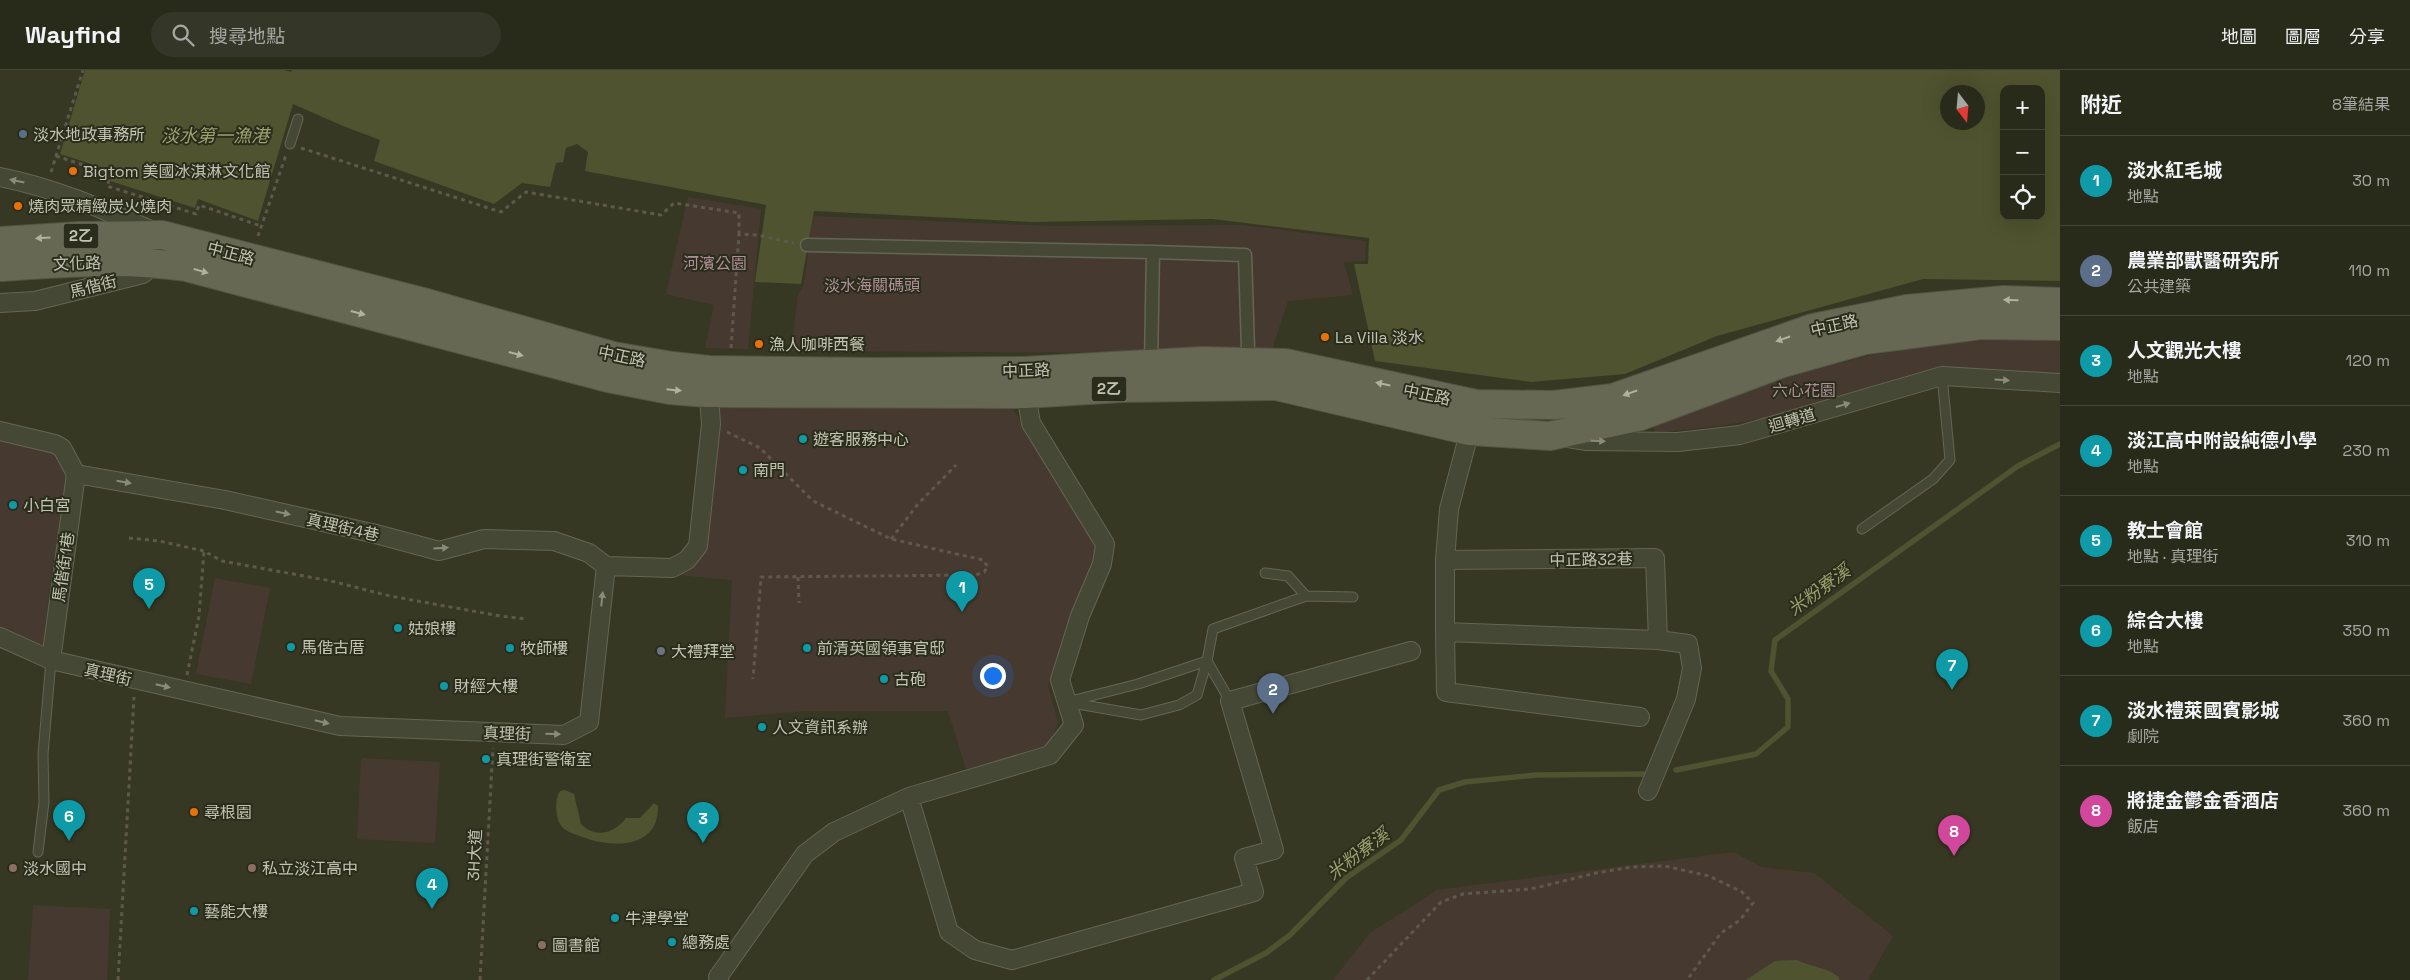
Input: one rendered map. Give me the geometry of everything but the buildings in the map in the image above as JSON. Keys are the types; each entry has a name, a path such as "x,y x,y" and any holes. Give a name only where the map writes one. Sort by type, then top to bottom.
{"main road":[{"name":"文化路","path":"0,240 79,236 162,235"},
{"name":"中正路","path":"162,235 252,251 613,356 672,366 708,381 1026,394 1121,388 1276,386 1470,431 1550,436 1641,416 1783,363 1865,340 1981,325 2060,326"},
{"name":"文化路","path":"0,267 98,261 154,262"},
{"name":"中正路","path":"154,262 186,267 608,378 670,390 708,381 1024,371 1202,361 1286,363 1476,404 1554,406 1613,398 1813,328 1907,309 2004,300 2060,302"}],"street":[{"name":"中正路","path":"0,177 66,196 162,235"},
{"path":"154,262 162,235"},
{"path":"807,246 1245,255 1248,350"},
{"path":"1151,364 1153,252"},
{"name":"馬偕街","path":"0,303 35,301 143,274 154,262"},
{"name":"迴轉道","path":"1550,436 1587,441 1678,442 1740,435 1942,376 2060,383"},
{"path":"606,566 672,568 687,560 698,546 711,424 708,381"},
{"path":"719,980 718,977 805,854 834,832 909,797 1050,755 1074,725 1060,680 1080,616 1102,564 1105,544 1031,423 1026,394"},
{"path":"1476,404 1449,509 1445,560 1446,692 1640,717"},
{"path":"0,431 55,444 62,448 76,474"},
{"name":"真理街4巷","path":"76,474 224,500 439,550 484,539 554,541 589,553 606,566"},
{"name":"馬偕街1巷","path":"51,660 76,474"},
{"name":"中正路32巷","path":"1445,560 1656,558 1658,640"},
{"name":"真理街","path":"0,637 51,660 340,726 564,735 589,722 606,566"},
{"path":"1446,632 1658,640 1688,644 1692,668 1686,698 1648,791"},
{"path":"909,797 949,932 976,950 1012,960 1254,892 1244,858 1274,850 1230,701 1411,651"}],"lane":[{"path":"290,144 298,119"},
{"path":"1862,529 1933,479 1950,460 1942,376"},
{"path":"1265,573 1288,576 1306,596"},
{"path":"1067,702 1141,715 1179,705 1197,695 1207,661 1213,629 1306,596 1353,596"},
{"path":"38,852 44,802 43,754 51,660"},
{"path":"1067,702 1138,684 1207,661"},
{"path":"1207,661 1230,701"}],"path":[{"path":"48,181 82,70"},
{"path":"252,251 290,144 501,212 526,192 661,215 674,203 739,213 731,354"},
{"path":"56,156 111,174 107,186 196,214 199,205 261,226"},
{"path":"739,234 757,235 807,246"},
{"path":"711,424 760,448 813,501 891,539 982,560 988,567 984,572 976,575 761,577 753,679"},
{"path":"891,539 918,504 956,465"},
{"path":"129,538 159,541 204,551 222,561 331,581 390,596 500,616 528,619"},
{"path":"186,679 199,616 204,551"},
{"path":"798,577 799,603"},
{"path":"118,980 134,697"},
{"name":"3H大道","path":"480,980 494,732"},
{"path":"1367,980 1441,902 1463,894 1531,889 1596,873 1632,867 1665,866 1709,876 1742,892 1753,903 1740,920 1721,933 1687,980"}],"green space":[{"name":"河濱公園","path":"688,197 761,209 748,349 705,348 714,305 666,294"},
{"name":"淡水海關碼頭","path":"813,216 1050,226 1242,225 1366,241 1365,261 1344,262 1353,295 1288,301 1272,349 1151,353 791,351 798,295 804,284"},
{"name":"六心花園","path":"2003,340 2060,341 2060,373 1938,368 1774,417 1719,426 1654,433 1654,425 1801,373 1868,356 1933,344"},
{"path":"723,405 1012,407 1097,548 1048,686 1058,722 1049,745 966,769 948,711 803,711 725,718 732,580 677,575 700,553 720,408"},
{"path":"0,438 58,449 66,466 68,484 52,569 42,653 0,636"},
{"path":"215,578 270,588 251,684 196,674"},
{"path":"361,758 440,762 435,843 357,839"},
{"path":"1734,852 1761,867 1814,873 1893,936 1868,980 1333,980 1370,933 1437,890"},
{"path":"33,905 110,909 107,980 28,980"}],"water":[{"name":"淡水第一漁港","path":"85,70 284,70 291,72 292,70 2060,70 2060,281 1923,279 1717,336 1625,374 1531,382 1375,361 1354,264 1368,264 1369,238 1212,219 1032,222 814,211 801,284 755,282 766,205 585,171 588,152 577,144 566,148 563,162 556,163 550,187 522,183 494,204 374,161 380,140 293,104 258,221 198,199 195,208 110,181 113,171 60,154"},
{"path":"565,790 574,794 581,824 592,832 598,833 611,830 626,818 640,818 654,803 658,806 656,820 651,830 644,837 634,841 611,843 588,839 563,828 558,820 556,810 557,799 560,791"},
{"path":"1797,960 1829,971 1839,977 1839,980 1746,980 1775,961"}],"waterway":[{"name":"米粉寮溪","path":"1676,770 1756,754 1788,727 1788,699 1771,671 1775,640 2018,466 2060,444"},
{"name":"米粉寮溪","path":"1214,980 1266,953 1290,935 1346,878 1401,840 1439,790 1465,782 1536,775 1644,774"}],"place":[{"name":"淡水地政事務所","path":"23,134"},
{"name":"Bigtom 美國冰淇淋文化館","path":"73,171"},
{"name":"燒肉眾精緻炭火燒肉","path":"18,206"},
{"name":"La Villa 淡水","path":"1325,337"},
{"name":"漁人咖啡西餐","path":"759,344"},
{"name":"遊客服務中心","path":"803,439"},
{"name":"南門","path":"743,470"},
{"name":"小白宮","path":"13,505"},
{"name":"教士會館","path":"149,609"},
{"name":"淡水紅毛城","path":"962,612"},
{"name":"姑娘樓","path":"398,628"},
{"name":"馬偕古厝","path":"291,647"},
{"name":"牧師樓","path":"510,648"},
{"name":"前清英國領事官邸","path":"807,648"},
{"name":"大禮拜堂","path":"661,651"},
{"name":"古砲","path":"884,679"},
{"name":"財經大樓","path":"444,686"},
{"name":"淡水禮萊國賓影城","path":"1952,690"},
{"name":"農業部獸醫研究所","path":"1273,714"},
{"name":"人文資訊系辦","path":"762,727"},
{"name":"真理街警衛室","path":"486,759"},
{"name":"尋根園","path":"194,812"},
{"name":"綜合大樓","path":"69,841"},
{"name":"人文觀光大樓","path":"703,843"},
{"name":"將捷金鬱金香酒店","path":"1954,856"},
{"name":"淡水國中","path":"13,868"},
{"name":"私立淡江高中","path":"252,868"},
{"name":"淡江高中附設純德小學","path":"432,909"},
{"name":"藝能大樓","path":"194,911"},
{"name":"牛津學堂","path":"615,918"},
{"name":"總務處","path":"672,942"},
{"name":"圖書館","path":"542,945"}]}
